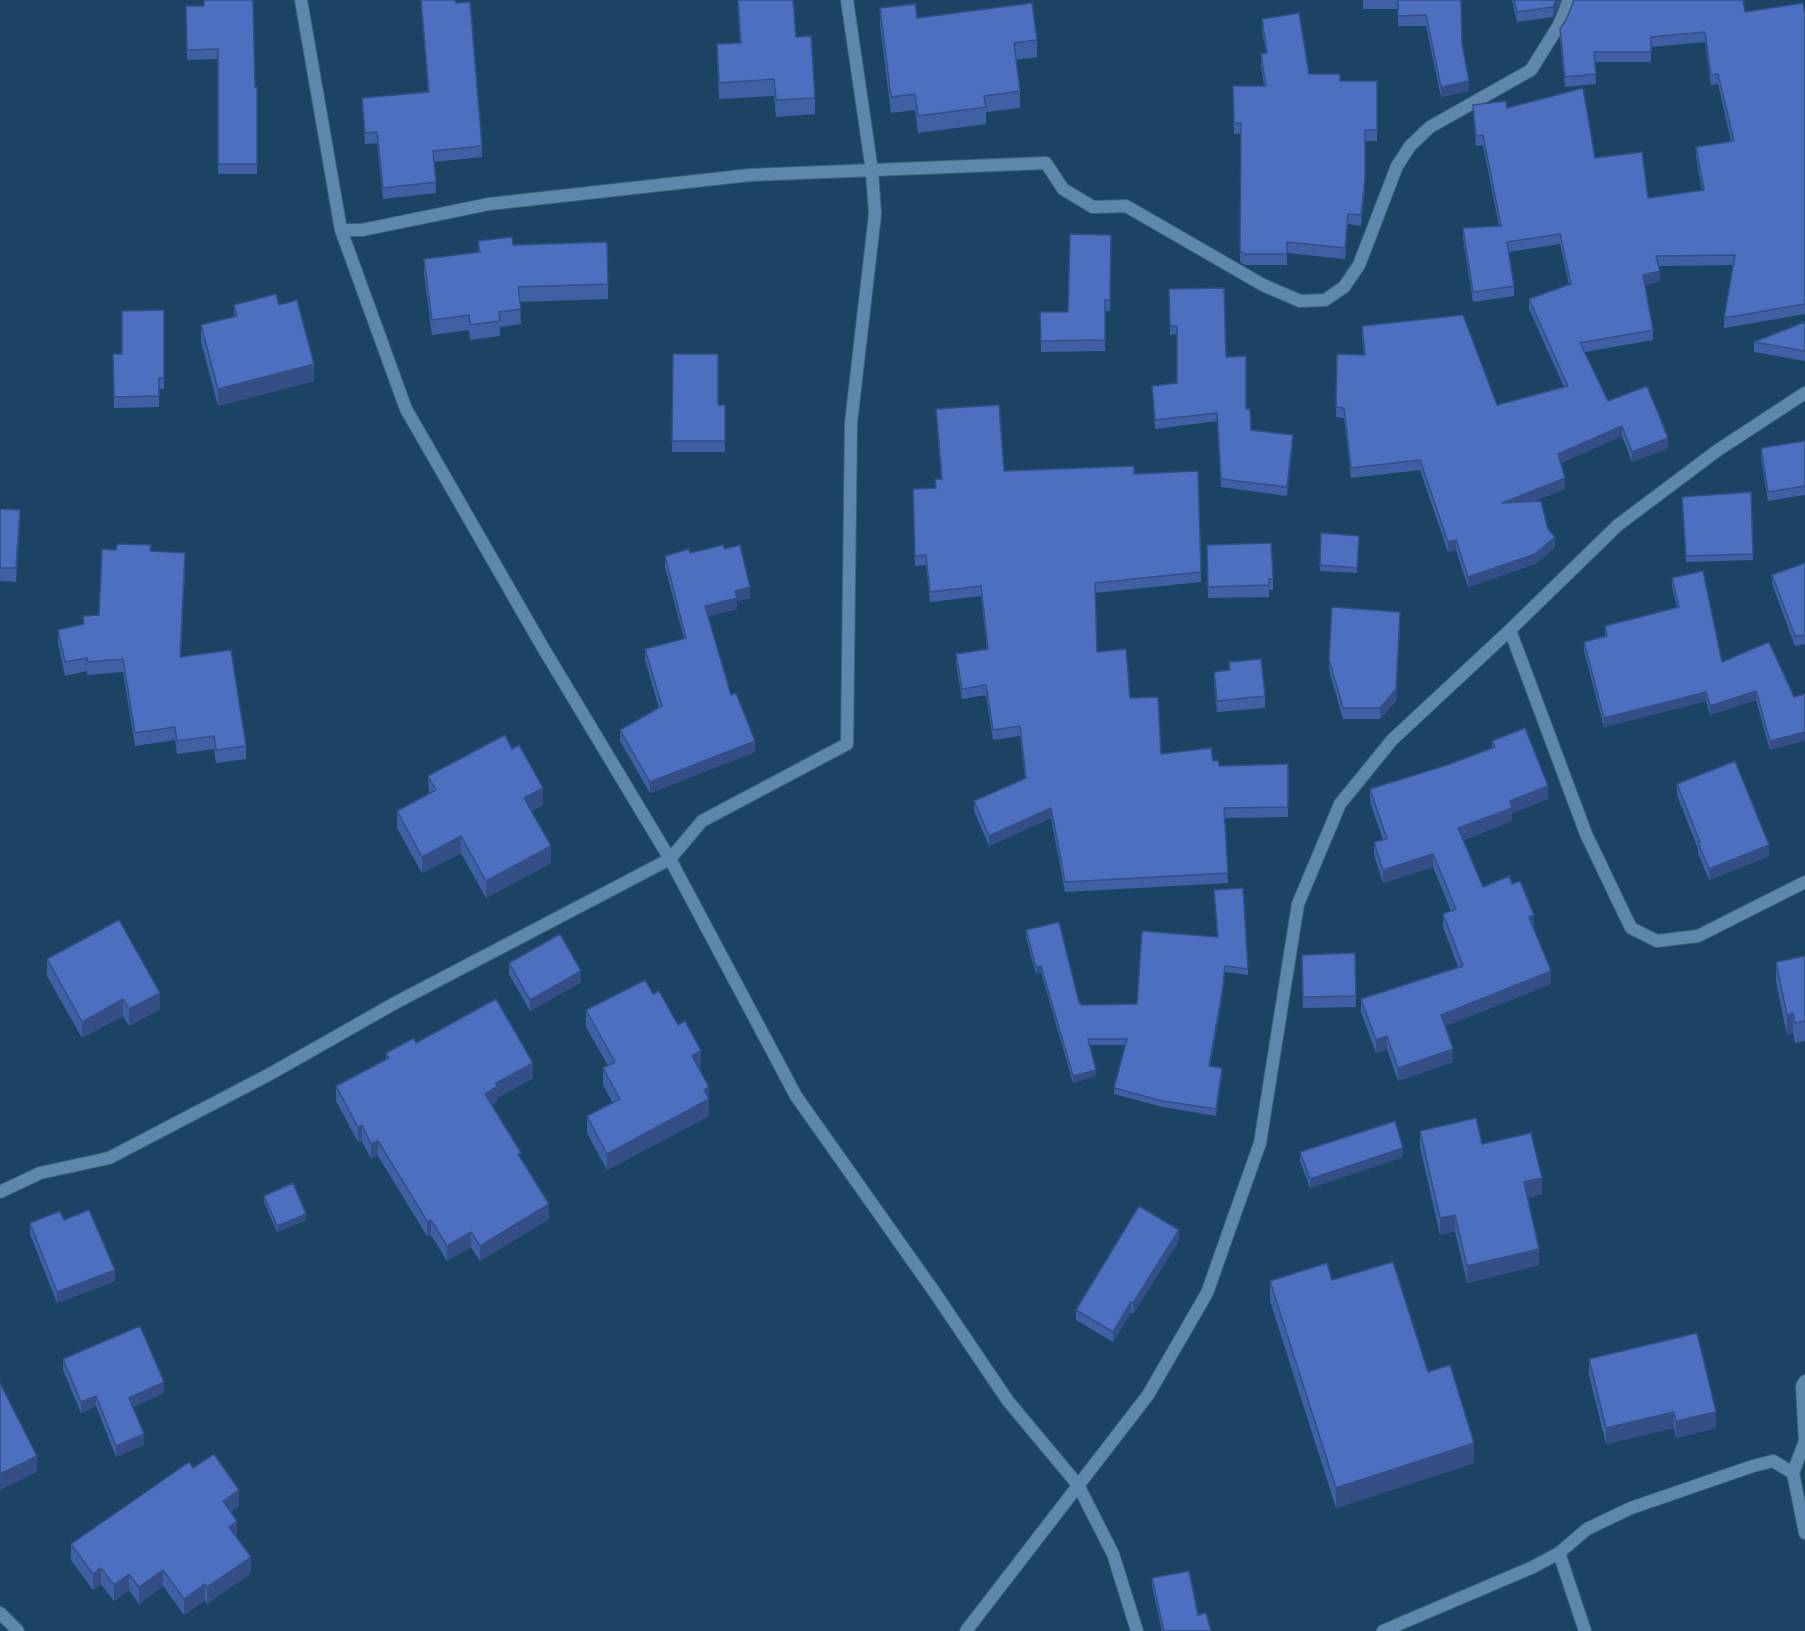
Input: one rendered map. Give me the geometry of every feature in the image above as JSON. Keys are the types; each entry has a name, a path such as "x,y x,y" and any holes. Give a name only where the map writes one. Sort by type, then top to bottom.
{"street":[{"path":"301,0 341,230 406,409 542,646 670,859 796,1095 1008,1401 1078,1485 1113,1554 1137,1631"},
{"path":"0,1192 40,1173 109,1158 270,1074 394,1003 670,859 702,821 847,744 851,423 875,214 872,171 847,0"},
{"path":"341,230 362,230 489,204 750,175 1046,163 1063,189 1093,207 1126,206 1263,285 1300,301 1325,300 1344,287 1359,265 1397,166 1410,146 1430,127 1531,70 1559,25 1569,0"},
{"path":"966,1631 1148,1395 1207,1293 1260,1143 1298,904 1340,804 1392,740 1618,525 1718,450 1805,393"},
{"path":"1510,630 1586,834 1631,928 1657,941 1698,936 1805,882"},
{"path":"1805,1381 1802,1386 1804,1441 1793,1473 1805,1533"},
{"path":"1383,1631 1533,1568 1559,1553 1587,1529 1631,1508 1752,1466 1773,1461 1793,1473"},
{"path":"1559,1553 1585,1631"},
{"path":"0,1613 18,1631"}],"building":[{"path":"204,0 253,0 255,87 257,87 257,164 218,164 218,49 187,50 186,6 204,6"},
{"path":"421,0 470,2 482,146 433,151 436,182 383,188 377,132 365,133 362,98 429,92"},
{"path":"738,0 793,0 796,37 811,36 815,98 776,100 774,79 719,83 717,44 741,43"},
{"path":"1398,0 1461,0 1462,44 1469,81 1441,87 1426,15 1398,16"},
{"path":"1514,0 1556,0 1553,7 1517,12"},
{"path":"1574,0 1743,0 1745,12 1803,3 1805,15 1805,304 1724,318 1735,255 1656,256 1660,271 1643,275 1653,330 1580,343 1608,401 1647,386 1668,438 1632,452 1622,426 1558,454 1565,478 1502,503 1541,501 1548,529 1555,537 1535,554 1468,577 1456,540 1448,542 1420,460 1351,468 1344,408 1336,407 1337,354 1365,355 1362,326 1463,315 1497,405 1568,386 1529,299 1571,284 1560,234 1507,242 1514,286 1473,292 1463,228 1501,226 1483,135 1476,136 1473,105 1506,101 1507,108 1583,88 1595,158 1642,152 1648,198 1704,190 1696,147 1734,141 1718,74 1711,75 1705,32 1651,37 1651,52 1594,52 1596,74 1565,77 1560,29"},
{"path":"1032,3 1037,40 1014,43 1020,91 984,96 986,107 918,116 915,94 891,97 880,8 915,4 917,18"},
{"path":"1299,13 1309,74 1340,74 1340,81 1377,81 1377,130 1365,130 1365,178 1361,215 1348,214 1345,248 1287,242 1287,254 1245,254 1240,251 1241,123 1234,123 1233,86 1266,86 1261,54 1267,53 1262,19"},
{"path":"1070,234 1111,235 1110,300 1105,300 1105,340 1041,341 1040,312 1068,312"},
{"path":"512,237 513,245 607,242 608,284 518,287 521,309 499,312 500,321 470,325 469,315 432,320 424,259 480,252 478,241"},
{"path":"1224,288 1226,357 1246,356 1246,409 1250,409 1251,430 1293,435 1287,487 1221,479 1217,413 1155,420 1152,386 1177,383 1177,326 1170,326 1169,289"},
{"path":"276,294 279,305 297,300 314,364 218,389 201,325 237,316 234,305"},
{"path":"164,310 164,378 159,378 159,396 114,397 113,354 122,354 122,311"},
{"path":"1805,322 1805,351 1754,342"},
{"path":"673,354 718,354 718,405 725,405 725,441 672,441"},
{"path":"999,405 1004,471 1134,466 1134,474 1198,471 1201,572 1095,583 1097,652 1126,649 1130,698 1158,697 1161,754 1211,748 1213,761 1218,760 1219,766 1288,764 1288,807 1224,808 1228,873 1065,882 1051,808 989,836 974,801 1026,778 1020,726 993,730 986,685 962,689 956,654 988,649 981,586 930,592 926,555 915,556 913,489 936,488 935,479 942,479 936,409"},
{"path":"1805,441 1805,486 1768,492 1761,448"},
{"path":"1751,492 1753,554 1686,556 1682,497"},
{"path":"0,509 20,510 16,568 0,568"},
{"path":"1321,533 1359,536 1357,568 1320,565"},
{"path":"1271,543 1273,579 1269,579 1269,585 1208,587 1207,545"},
{"path":"117,544 151,545 150,551 185,553 180,657 231,650 246,746 216,750 214,736 177,741 175,727 135,733 123,659 87,662 87,658 65,662 58,630 84,624 83,616 99,615 102,549 116,550"},
{"path":"723,545 725,549 740,545 750,587 735,591 737,598 705,606 731,695 736,693 755,741 650,782 620,730 662,706 645,649 686,638 665,556 689,549 690,553"},
{"path":"1805,563 1805,635 1795,636 1772,575"},
{"path":"1703,571 1722,662 1769,642 1794,697 1805,694 1805,732 1770,741 1756,691 1710,706 1706,692 1604,718 1584,642 1607,636 1605,626 1679,607 1672,578"},
{"path":"1332,607 1400,612 1396,689 1380,708 1343,708 1329,659"},
{"path":"1261,659 1265,696 1217,701 1214,672 1230,670 1229,662"},
{"path":"1525,728 1548,786 1510,801 1512,808 1458,828 1483,887 1509,876 1512,884 1520,881 1534,915 1529,917 1551,971 1441,1015 1453,1049 1398,1068 1387,1036 1376,1040 1361,999 1463,966 1443,914 1456,909 1433,854 1383,870 1374,842 1387,839 1370,789 1495,747 1492,741"},
{"path":"505,735 512,749 519,745 543,788 524,798 551,846 486,881 461,836 422,857 397,811 436,790 428,776"},
{"path":"1735,761 1769,845 1709,869 1677,784"},
{"path":"1243,888 1248,969 1225,966 1209,1066 1222,1068 1216,1109 1163,1101 1114,1088 1127,1039 1088,1039 1096,1070 1073,1076 1041,966 1036,967 1026,930 1059,922 1081,1005 1137,1004 1142,931 1218,937 1214,890"},
{"path":"119,920 160,993 129,1009 123,999 82,1022 47,959"},
{"path":"560,934 581,971 530,1000 509,963"},
{"path":"1355,953 1356,996 1303,997 1302,955"},
{"path":"1805,956 1805,1021 1795,1023 1793,1013 1787,1015 1776,962"},
{"path":"645,980 653,994 659,991 678,1025 685,1021 701,1051 692,1056 709,1087 704,1090 709,1099 607,1154 587,1116 620,1099 603,1068 615,1062 586,1010"},
{"path":"496,999 533,1063 496,1083 497,1086 485,1094 549,1204 480,1246 471,1232 447,1246 431,1220 427,1221 378,1141 371,1144 362,1125 358,1127 336,1086 389,1058 386,1053 414,1038 416,1043"},
{"path":"1476,1118 1482,1144 1531,1133 1542,1178 1524,1182 1539,1249 1467,1266 1455,1215 1440,1218 1420,1131"},
{"path":"1395,1121 1403,1148 1310,1179 1300,1152"},
{"path":"293,1183 306,1214 277,1226 264,1196"},
{"path":"1139,1206 1179,1230 1113,1332 1076,1310"},
{"path":"89,1210 115,1270 57,1292 30,1223 60,1211 64,1220"},
{"path":"1393,1262 1428,1372 1450,1365 1474,1443 1336,1488 1270,1281 1327,1263 1332,1280"},
{"path":"140,1326 164,1382 129,1398 144,1434 116,1446 96,1396 81,1402 63,1359"},
{"path":"1697,1333 1716,1412 1676,1421 1674,1412 1606,1428 1589,1359"},
{"path":"0,1383 37,1456 0,1474"},
{"path":"214,1454 239,1490 223,1501 237,1521 229,1527 251,1557 207,1587 205,1584 184,1599 163,1570 139,1587 129,1574 114,1585 101,1568 93,1574 71,1544 189,1462 193,1468"},
{"path":"1189,1571 1198,1615 1206,1613 1211,1631 1164,1631 1152,1578"}]}
